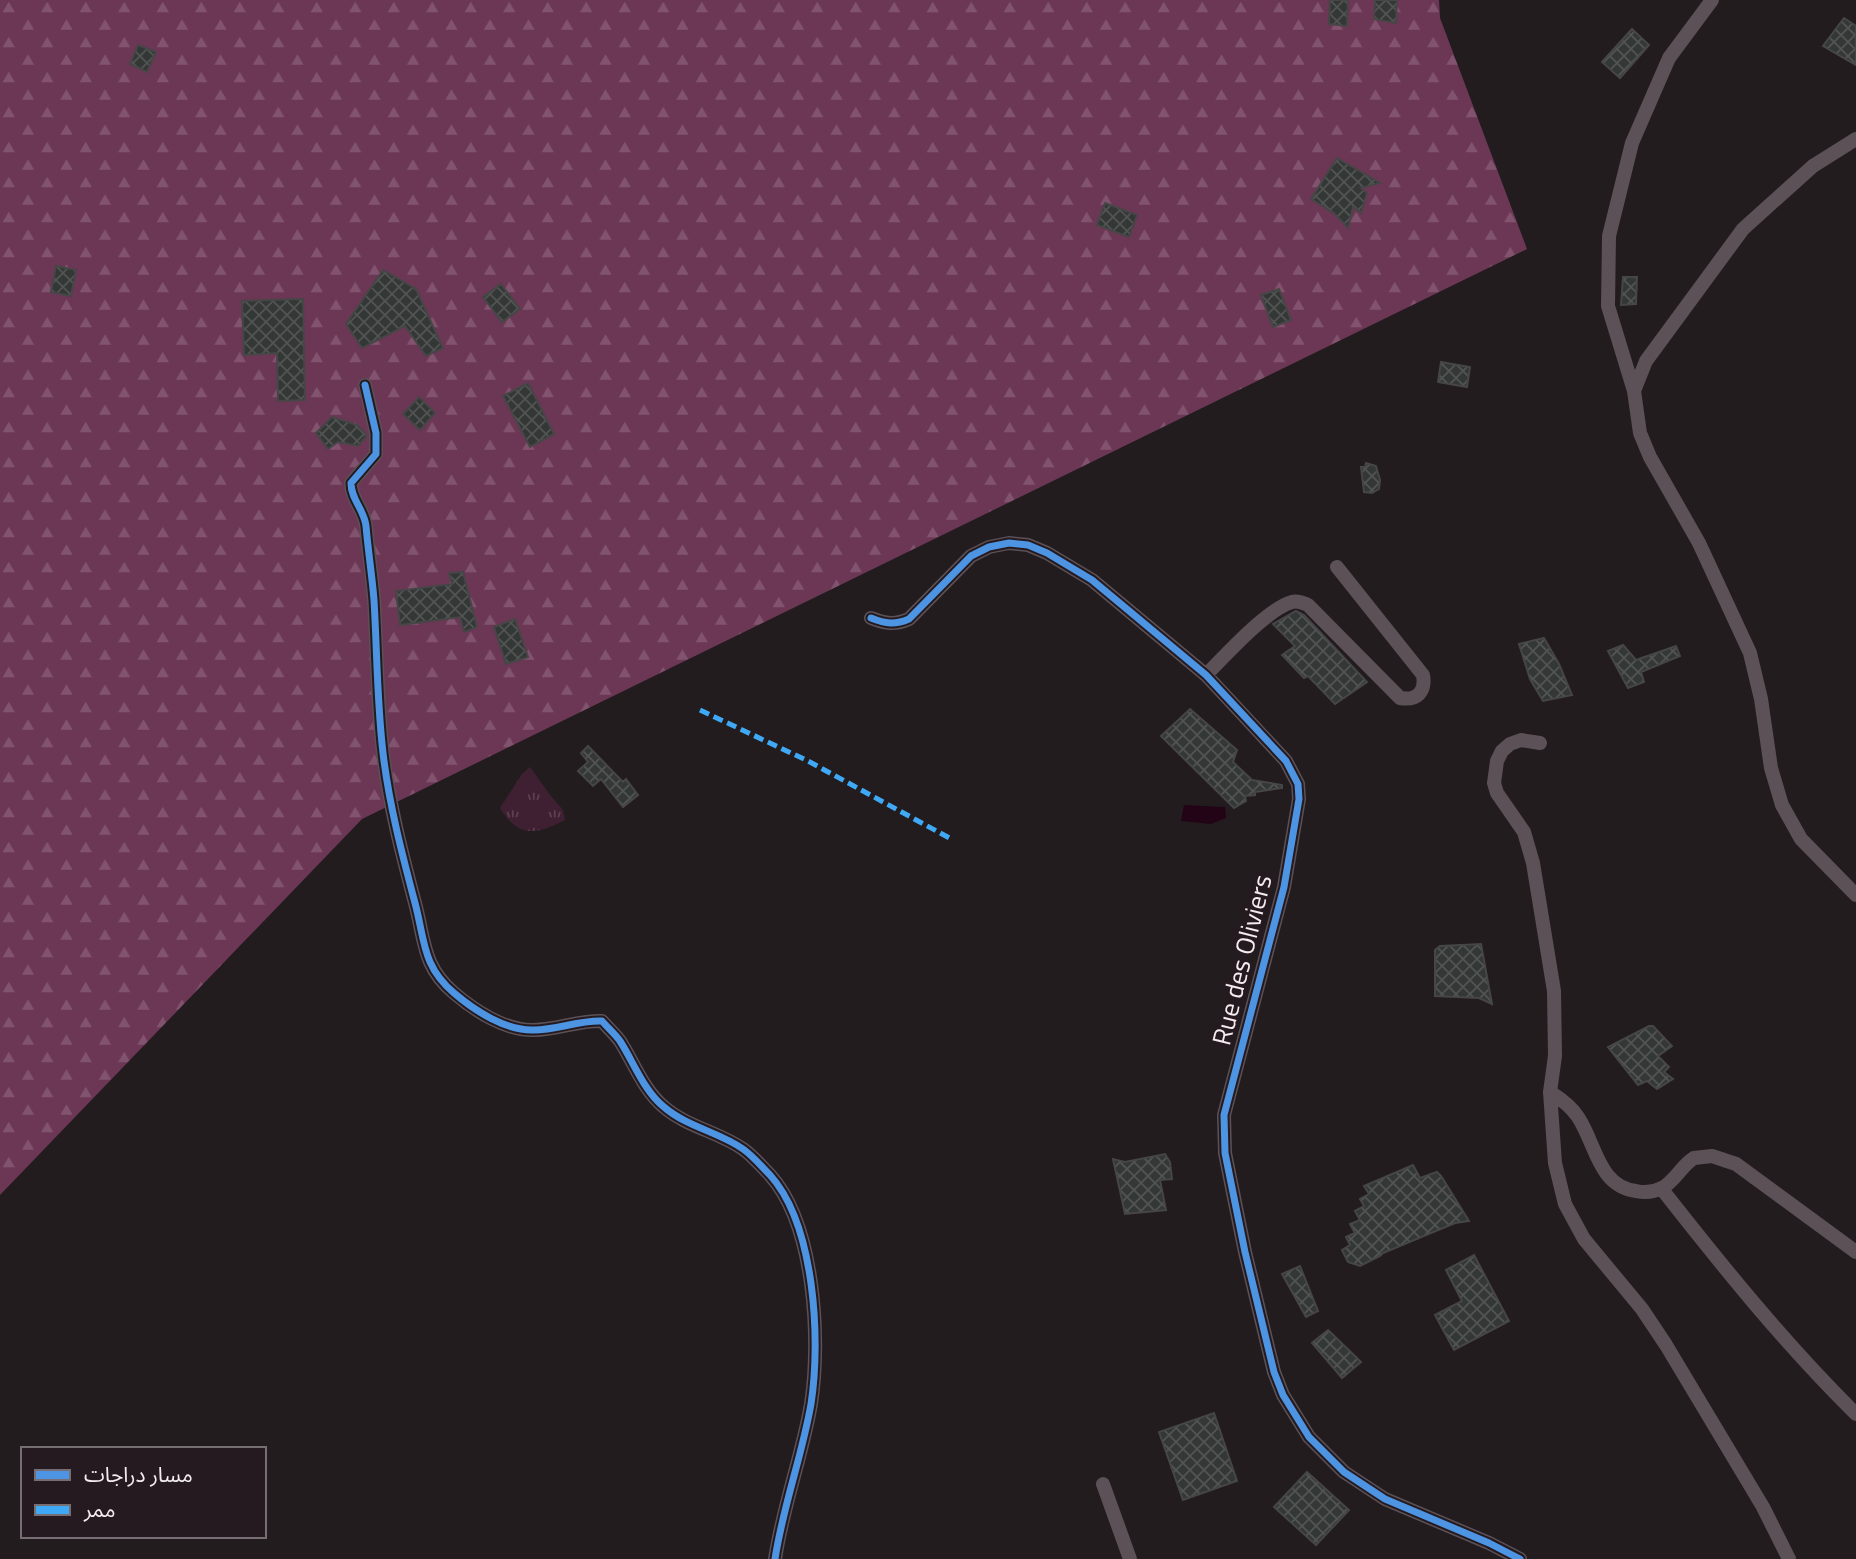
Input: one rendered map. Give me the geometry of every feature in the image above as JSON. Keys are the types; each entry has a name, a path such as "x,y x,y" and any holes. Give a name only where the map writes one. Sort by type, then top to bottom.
{"street":[{"path":"1712,0 1669,58 1632,143 1609,236 1608,306 1634,391 1640,433 1650,457 1690,526 1750,653 1761,699 1771,768 1782,805 1801,839 1856,895"},
{"path":"1634,391 1646,361 1743,229 1813,166 1856,139"},
{"path":"365,385 376,433 376,454 351,483 351,494 365,513 374,600 376,695 383,757 397,833 420,920 423,948 436,974 454,993 513,1028 535,1030 588,1020 602,1021 618,1039 646,1087 662,1106 695,1127 743,1149 771,1177 789,1202 800,1229 811,1284 813,1313 815,1348 811,1403 775,1559"},
{"name":"Rue des Oliviers","path":"872,618 883,623 897,624 909,619 971,556 989,547 1009,543 1028,545 1062,561 1092,580 1206,675 1286,761 1298,784 1298,799 1284,887 1224,1115 1228,1172 1274,1372 1283,1395 1309,1437 1343,1472 1385,1499 1520,1559"},
{"path":"1206,675 1258,624 1291,602 1299,602 1308,605 1400,698 1410,699 1420,695 1425,685 1423,674 1338,567"},
{"path":"1540,743 1521,740 1510,744 1497,761 1494,783 1497,793 1524,832 1534,863 1553,992 1555,1056 1550,1092 1555,1163 1560,1188 1572,1220 1607,1270 1642,1309 1666,1345 1763,1507 1789,1559"},
{"path":"1550,1092 1565,1102 1577,1116 1594,1154 1615,1184 1639,1192 1661,1188 1694,1158 1712,1156 1725,1159 1749,1172 1856,1252"},
{"path":"1661,1188 1746,1297 1856,1415"},
{"path":"1103,1484 1130,1559"}],"green space":[{"path":"0,0 1439,0 1440,18 1527,249 362,819 0,1195"},
{"path":"530,767 563,810 565,820 537,831 514,825 500,808 522,774"}],"shaded area":[{"path":"1184,805 1225,807 1226,818 1211,824 1181,821"}],"building":[{"path":"1330,0 1348,0 1347,26 1329,24"},
{"path":"1375,0 1397,0 1396,23 1374,19"},
{"path":"1844,18 1856,26 1856,65 1823,46"},
{"path":"1632,29 1649,45 1620,78 1602,62"},
{"path":"138,45 156,52 147,72 130,64"},
{"path":"1337,158 1380,183 1361,188 1367,193 1361,213 1353,207 1348,228 1335,214 1311,199"},
{"path":"1105,203 1137,215 1129,237 1097,225"},
{"path":"56,266 76,270 71,296 51,292"},
{"path":"383,270 416,289 443,348 426,356 405,326 362,348 346,324"},
{"path":"1623,277 1637,277 1636,304 1621,305"},
{"path":"501,284 520,309 502,322 483,297"},
{"path":"1279,289 1291,320 1273,327 1261,295"},
{"path":"303,299 305,400 278,401 277,353 244,355 242,301"},
{"path":"1441,362 1470,367 1467,387 1438,382"},
{"path":"528,383 554,434 530,447 503,396"},
{"path":"419,397 435,413 420,430 403,414"},
{"path":"332,417 357,425 366,437 358,446 338,442 328,449 316,433"},
{"path":"1366,463 1376,466 1380,480 1379,489 1372,493 1364,492 1361,467 1365,467"},
{"path":"463,572 477,627 464,632 460,617 400,625 396,591 452,584 449,573"},
{"path":"1296,611 1304,615 1367,682 1335,704 1308,676 1304,678 1282,655 1295,646 1273,624"},
{"path":"515,619 528,657 506,664 494,627"},
{"path":"1544,638 1572,695 1543,701 1530,679 1519,644"},
{"path":"1623,645 1636,660 1676,646 1680,656 1641,672 1644,682 1628,688 1608,651"},
{"path":"1190,709 1237,750 1233,762 1252,780 1282,785 1282,788 1245,796 1246,801 1234,808 1161,736"},
{"path":"588,746 623,782 626,779 638,795 623,807 601,779 593,786 578,771 588,762 581,753"},
{"path":"1481,944 1492,1004 1479,998 1435,996 1435,950 1440,946"},
{"path":"1653,1026 1672,1046 1658,1056 1669,1067 1664,1072 1673,1079 1657,1089 1647,1081 1638,1085 1608,1047"},
{"path":"1165,1154 1170,1162 1172,1179 1160,1180 1166,1210 1125,1214 1113,1159 1125,1162"},
{"path":"1413,1165 1420,1178 1437,1172 1441,1176 1469,1221 1455,1223 1383,1253 1360,1266 1348,1262 1342,1250 1350,1245 1346,1237 1355,1233 1350,1224 1360,1220 1355,1211 1364,1206 1360,1199 1369,1194 1364,1186"},
{"path":"1474,1255 1509,1321 1454,1350 1435,1315 1462,1301 1446,1270"},
{"path":"1300,1266 1318,1311 1306,1317 1282,1274"},
{"path":"1328,1330 1361,1362 1342,1378 1312,1343"},
{"path":"1214,1413 1237,1481 1183,1500 1159,1432"},
{"path":"1307,1472 1349,1510 1316,1545 1274,1507"}],"marked path":[{"path":"700,710 808,761 953,840"}],"cycle path":[{"path":"365,385 376,433 376,454 351,483 366,526 374,600 381,734 389,791 430,962 444,983 462,1000 491,1019 513,1027 543,1030 602,1021 620,1041 645,1085 657,1100 683,1120 734,1143 750,1155 770,1175 785,1197 797,1223 811,1284 814,1378 807,1423 775,1559"},
{"path":"871,618 890,623 909,619 971,556 989,547 1009,543 1028,545 1092,580 1206,675 1286,761 1298,784 1299,799 1284,887 1224,1115 1225,1153 1274,1372 1283,1395 1309,1437 1344,1472 1385,1499 1520,1559"}]}
